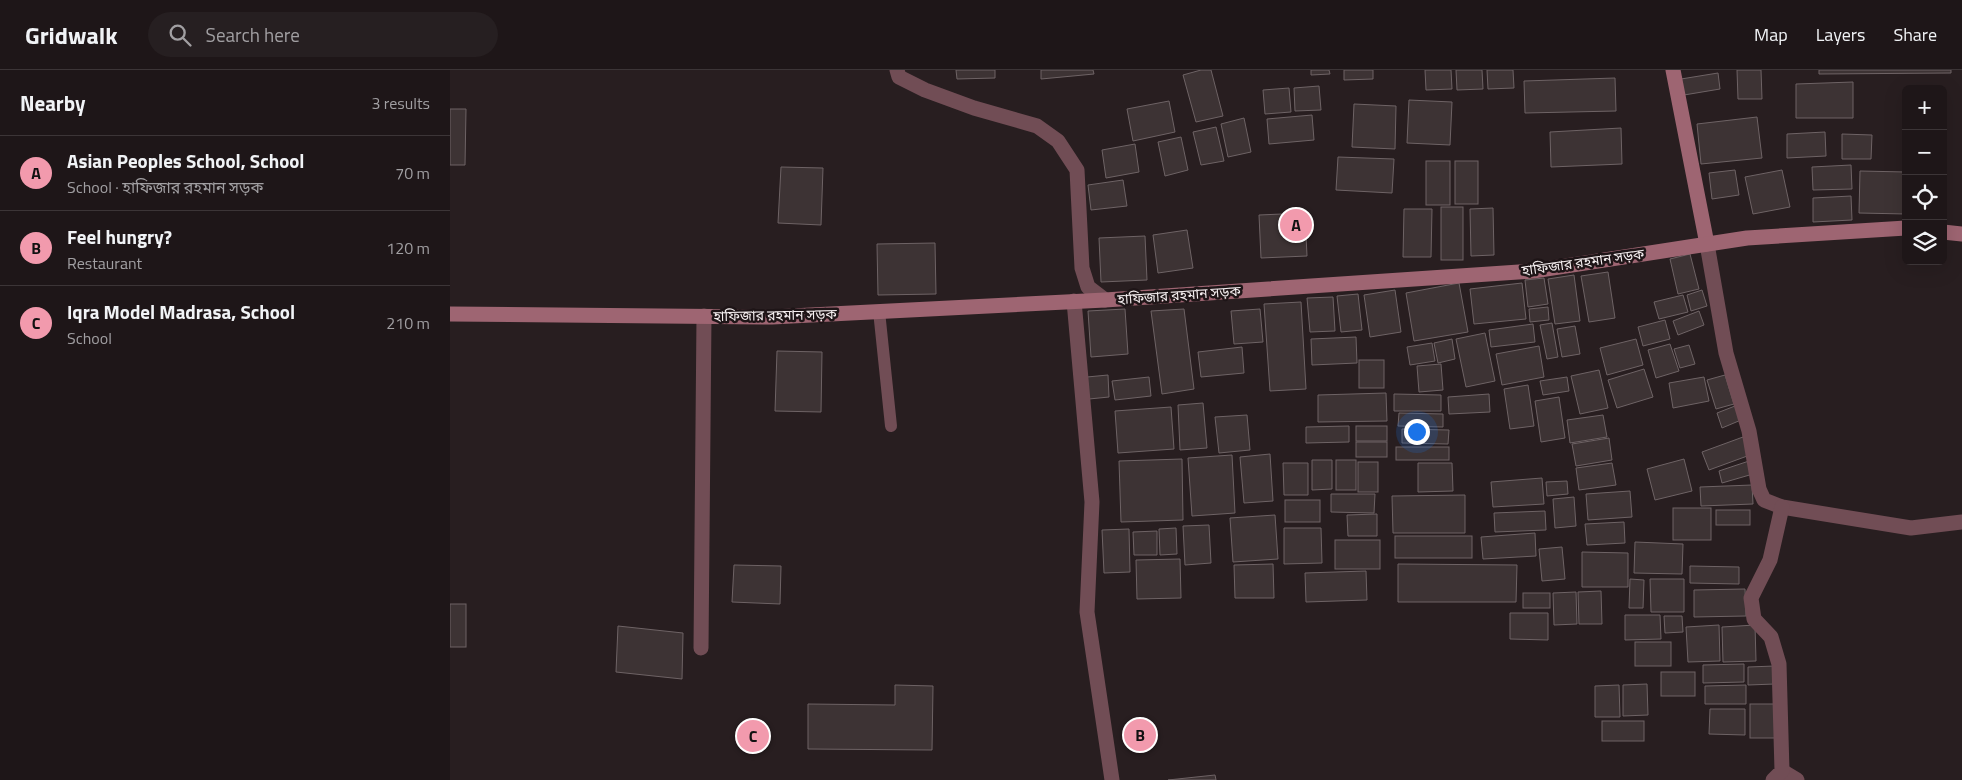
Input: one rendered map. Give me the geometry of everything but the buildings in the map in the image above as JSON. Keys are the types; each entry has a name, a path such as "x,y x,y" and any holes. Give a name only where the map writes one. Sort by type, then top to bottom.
{"street":[{"path":"896,70 899,77 925,90 974,108 1037,126 1058,141 1077,170 1082,268 1088,287 1105,300"},
{"path":"1673,70 1726,353 1749,431 1759,489 1764,500 1782,507 1911,528 1962,522"},
{"name":"হাফিজার রহমান সড়ক","path":"450,314 772,317 1105,300 1532,271 1747,238 1902,228"},
{"path":"1947,232 1962,234"},
{"path":"1074,301 1092,502 1087,612 1112,780"},
{"path":"701,648 704,316"},
{"path":"1782,507 1770,560 1751,598 1754,619 1771,637 1778,664 1778,776 1797,780"}],"lane":[{"path":"879,311 890,426"}],"place":[{"name":"Asian Peoples School, School","path":"1296,225"},
{"name":"Feel hungry?","path":"1140,735"},
{"name":"Iqra Model Madrasa, School","path":"753,736"}]}
